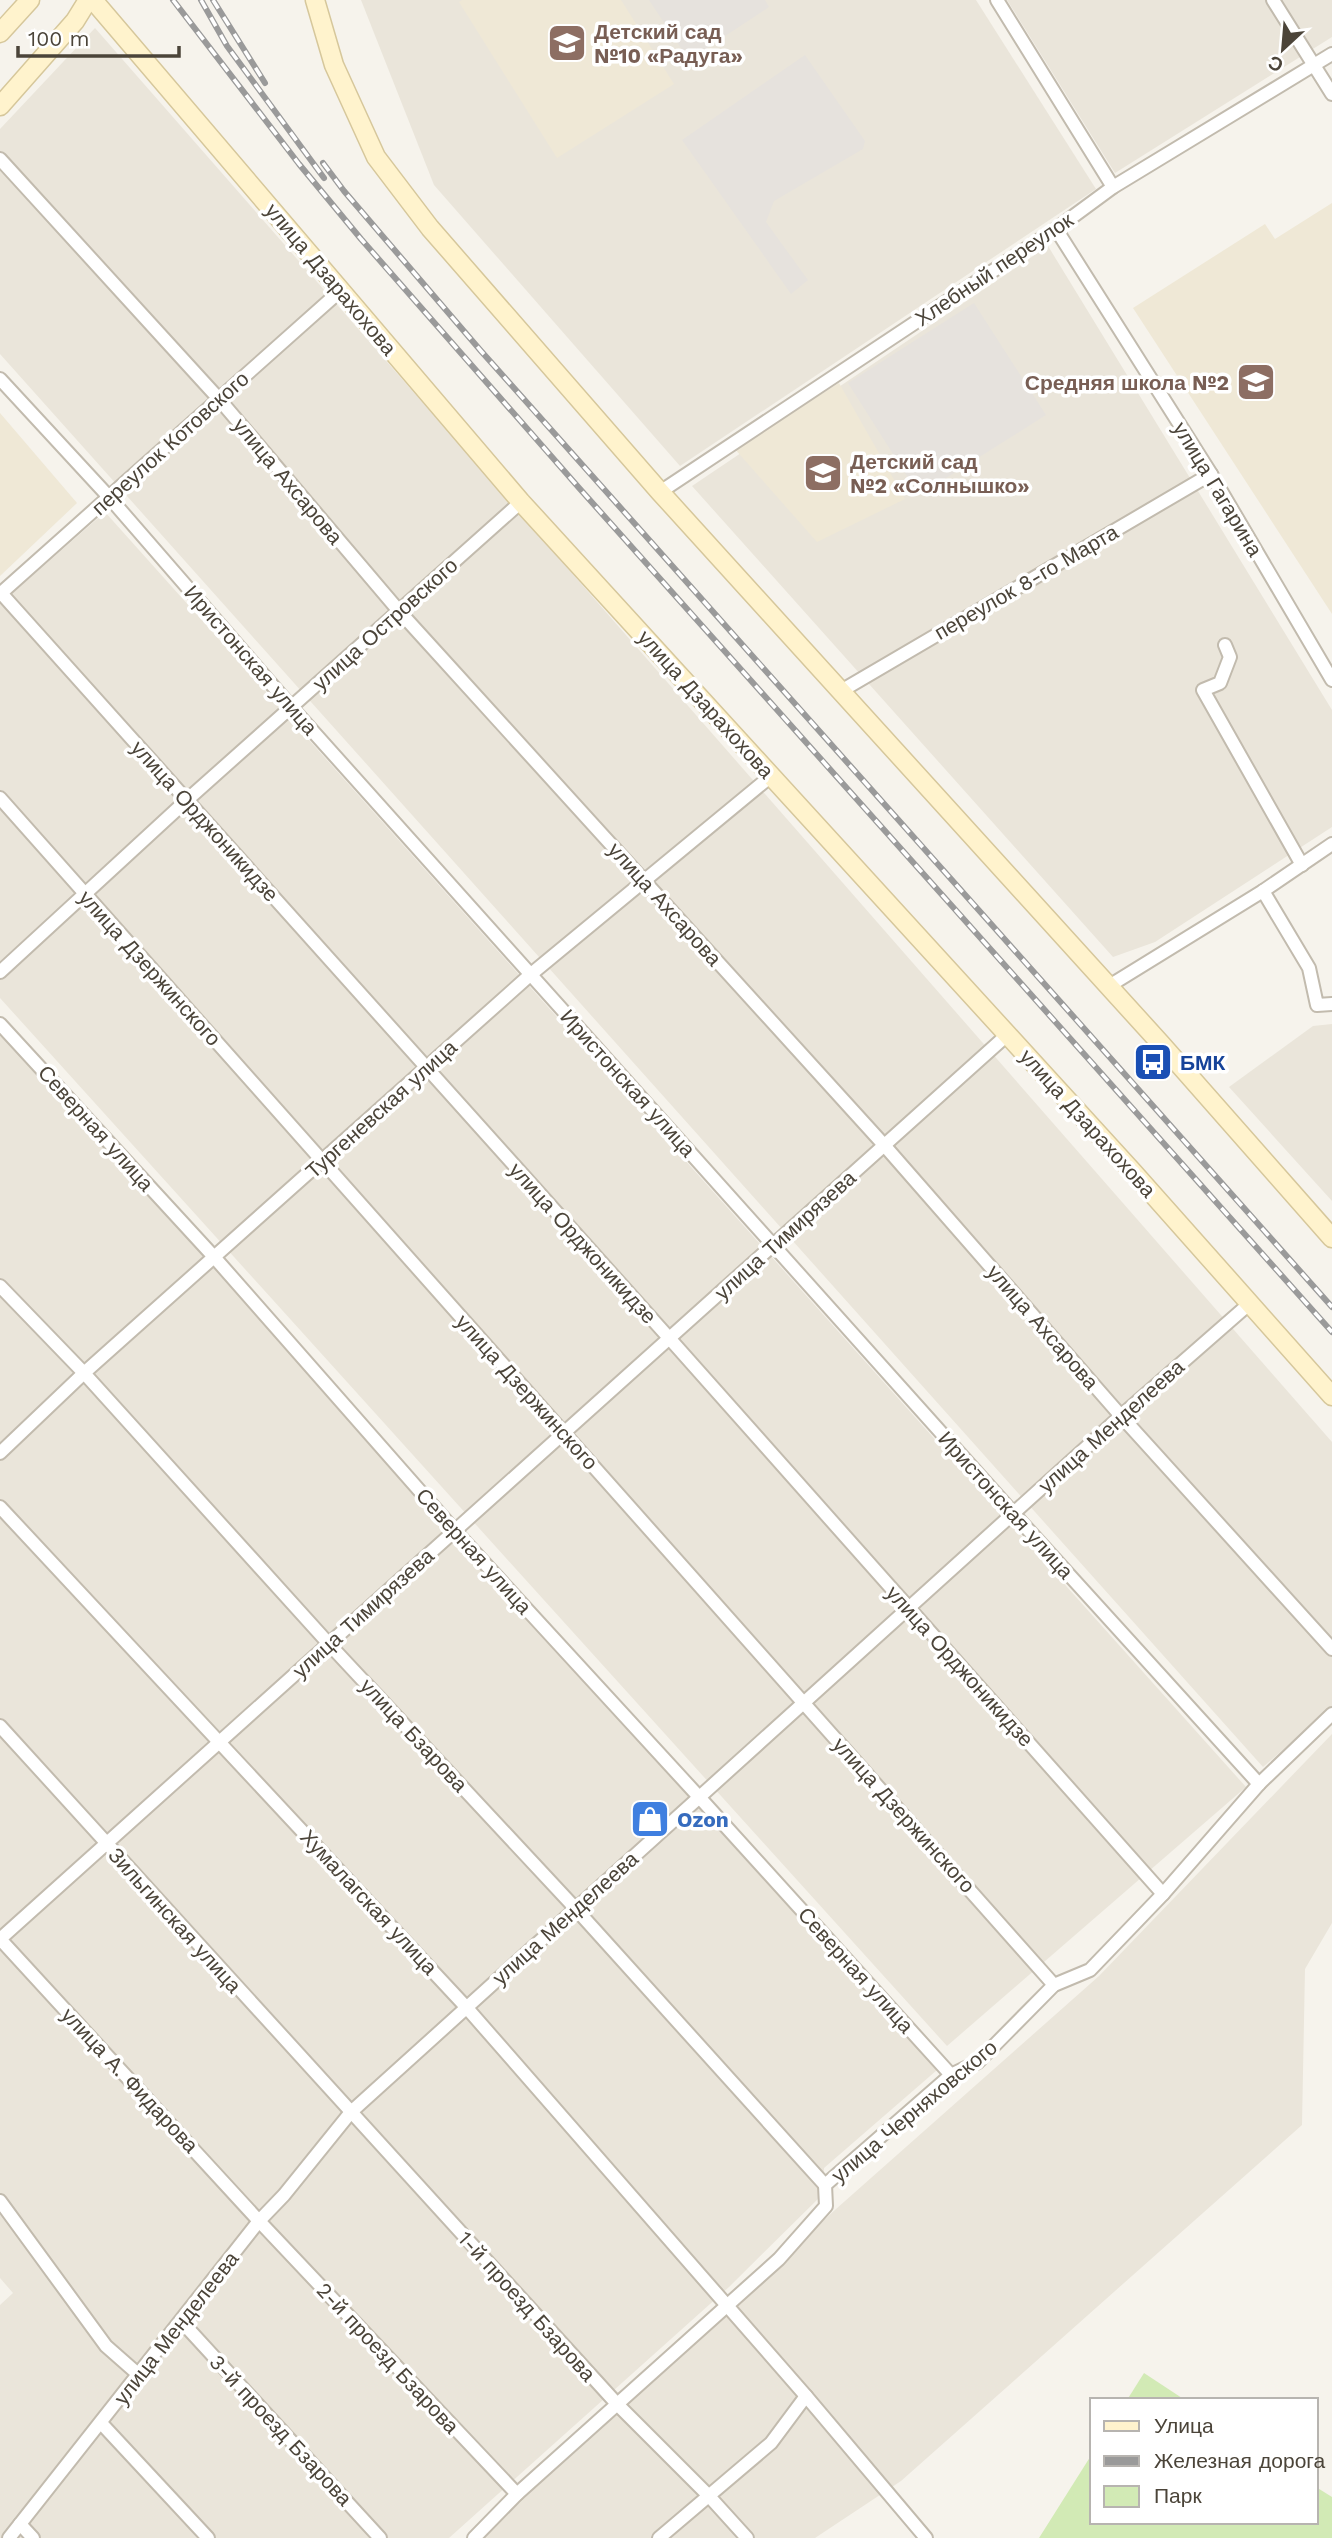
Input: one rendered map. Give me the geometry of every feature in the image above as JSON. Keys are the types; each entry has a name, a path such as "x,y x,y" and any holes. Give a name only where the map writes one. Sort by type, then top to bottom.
{"street":[{"path":"0,33 30,0"},
{"path":"0,106 75,21 88,0"},
{"name":"улица Дзарахохова","path":"93,0 521,502 1332,1396"},
{"path":"315,0 334,65 376,157 430,228 660,492 1109,986 1332,1238"},
{"path":"997,0 1113,187"},
{"path":"1273,0 1332,94"},
{"name":"Хлебный переулок","path":"660,492 1056,229 1113,187 1332,54"},
{"name":"улица Ахсарова","path":"0,159 219,400 399,611 884,1145 1121,1416 1332,1649"},
{"name":"улица Гагарина","path":"1056,229 1211,474 1332,680"},
{"name":"переулок Котовского","path":"1,594 340,291"},
{"name":"Иристонская улица","path":"0,379 109,497 292,708 530,975 1259,1784"},
{"name":"переулок 8-го Марта","path":"841,691 1211,474"},
{"name":"улица Островского","path":"0,972 187,800 521,502"},
{"name":"улица Орджоникидзе","path":"1,594 670,1339 1163,1894"},
{"path":"1225,645 1230,657 1220,683 1203,690 1302,865"},
{"name":"Тургеневская улица","path":"0,1453 84,1373 530,975 771,776"},
{"name":"улица Дзержинского","path":"0,798 1054,1985"},
{"path":"1109,986 1263,891 1332,844"},
{"path":"1263,891 1309,968 1317,1005 1332,1004"},
{"name":"Северная улица","path":"0,1024 215,1258 455,1531 951,2075"},
{"name":"улица Тимирязева","path":"0,1939 1007,1035"},
{"name":"улица Бзарова","path":"0,1286 84,1373 329,1644 575,1908 825,2185"},
{"name":"улица Менделеева","path":"9,2538 260,2221 351,2112 1121,1416 1249,1304"},
{"name":"Хумалагская улица","path":"0,1507 467,2008 806,2396 926,2538"},
{"name":"улица Черняховского","path":"474,2538 517,2494 779,2259 826,2206 825,2185 951,2075 978,2062 1054,1985 1090,1970 1163,1894 1259,1784 1332,1714"},
{"name":"Зильгинская улица","path":"0,1726 351,2112"},
{"name":"улица А. Фидарова","path":"0,1939 260,2221"},
{"name":"1-й проезд Бзарова","path":"351,2112 618,2405 747,2538"},
{"path":"0,2201 106,2346 139,2375"},
{"name":"2-й проезд Бзарова","path":"260,2221 517,2494"},
{"name":"3-й проезд Бзарова","path":"182,2322 380,2538"},
{"path":"659,2538 771,2443 806,2396"},
{"path":"101,2423 208,2538"},
{"path":"20,2524 33,2538"}],"shaded area":[{"path":"361,0 976,0 1096,189 680,466 434,185"},
{"name":"Детский сад №10 «Радуга»","path":"621,0 674,84 557,158 459,2"},
{"path":"649,0 765,0 769,7 689,60"},
{"path":"1007,0 1332,0 1332,37 1115,173"},
{"path":"95,28 1332,1442 1332,1707 1263,1767 0,354 0,129"},
{"path":"805,55 865,141 863,149 774,201 766,222 808,280 791,294 682,140"},
{"name":"Средняя школа №2","path":"1332,203 1332,614 1133,308 1265,224 1275,239"},
{"path":"1048,246 1332,710 1332,827 1155,942 1113,957 692,486"},
{"path":"974,303 1046,415 919,495 848,383"},
{"name":"Детский сад №2 «Солнышко»","path":"839,383 905,499 817,542 734,448"},
{"path":"0,413 77,503 0,576"},
{"path":"105,512 1246,1787 947,2046 0,998 0,604"},
{"path":"1332,1024 1332,1201 1229,1087 1313,1026"},
{"path":"0,1030 937,2070 824,2168 823,2194 729,2287 449,2538 0,2538 0,2305 13,2293 0,2278"},
{"path":"1332,1734 1332,1923 1305,1969 1302,2125 901,2481 815,2538 480,2538 836,2209 1099,1976"}],"green space":[{"path":"1144,2373 1182,2398 1128,2398"},
{"path":"1090,2457 1090,2524 1318,2524 1318,2488 1332,2497 1332,2538 1039,2538"}],"railway":[{"path":"173,0 299,164 361,239 580,489 1332,1332"},
{"path":"201,0 227,46 324,178"},
{"path":"213,0 265,83"},
{"path":"323,163 481,351 1332,1307"}],"place":[{"name":"Детский сад №10 «Радуга»","path":"567,43"},
{"name":"Средняя школа №2","path":"1256,382"},
{"name":"Детский сад №2 «Солнышко»","path":"823,473"},
{"name":"БМК","path":"1153,1062"},
{"name":"Ozon","path":"650,1819"}]}
